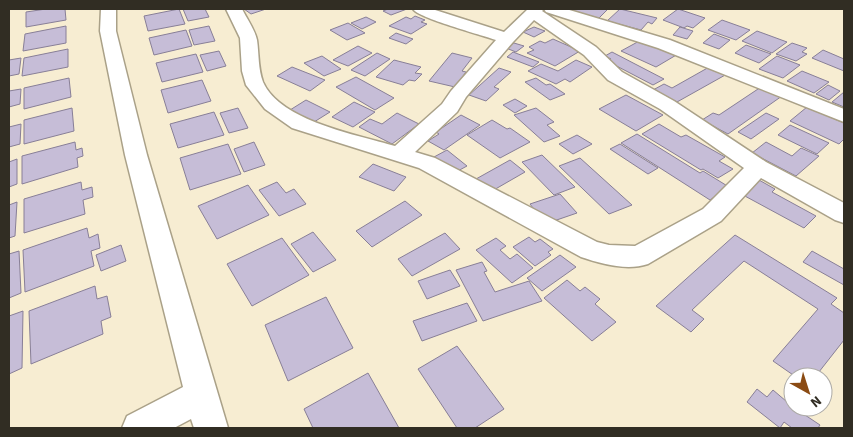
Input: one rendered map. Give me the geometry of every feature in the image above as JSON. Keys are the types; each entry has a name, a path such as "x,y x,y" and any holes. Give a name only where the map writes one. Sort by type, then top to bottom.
{"street":[{"path":"108,9 108,32 136,155 211,428"},
{"path":"234,9 248,38 250,71 255,84 272,104 299,124 427,163 590,250 609,255 639,257 712,215 758,167"},
{"path":"420,9 433,15 506,38"},
{"path":"400,154 450,108 458,95 506,38 540,10"},
{"path":"540,10 664,44 844,116"},
{"path":"540,10 590,51 615,76 667,105 758,167 844,214"},
{"path":"139,428 201,396"}],"building":[{"path":"65,9 66,20 26,27 26,12"},
{"path":"179,9 185,24 148,31 144,16"},
{"path":"183,9 205,9 209,17 188,21"},
{"path":"244,9 266,9 251,14"},
{"path":"388,9 407,9 391,15 383,11"},
{"path":"572,9 608,9 598,19 569,11"},
{"path":"620,9 657,18 652,24 648,22 641,30 607,21"},
{"path":"678,9 705,18 693,28 687,26 684,28 663,20"},
{"path":"415,16 425,20 421,22 427,24 411,34 389,26 406,17 411,19"},
{"path":"366,17 376,22 362,29 351,23"},
{"path":"722,20 750,30 736,40 708,30"},
{"path":"348,23 365,33 347,40 330,30"},
{"path":"66,26 66,43 23,51 25,34"},
{"path":"209,26 215,41 194,45 189,30"},
{"path":"534,27 545,31 534,37 523,32"},
{"path":"680,27 693,31 687,39 673,35"},
{"path":"186,30 192,46 154,55 149,38"},
{"path":"757,31 787,42 772,53 742,41"},
{"path":"396,33 413,39 406,44 389,38"},
{"path":"714,34 730,40 719,49 703,43"},
{"path":"553,39 580,51 555,66 527,53 534,50 529,47 540,41 545,43"},
{"path":"643,39 678,54 656,67 621,51"},
{"path":"514,43 524,46 516,52 506,48"},
{"path":"792,43 807,48 802,52 807,54 796,61 776,54"},
{"path":"746,45 771,54 759,63 735,53"},
{"path":"358,46 372,53 348,66 333,60"},
{"path":"68,49 68,67 22,76 24,58"},
{"path":"823,50 844,59 844,71 812,58"},
{"path":"219,51 226,66 207,71 200,55"},
{"path":"513,52 539,62 533,67 507,57"},
{"path":"612,52 664,79 653,85 607,61 611,59 605,56"},
{"path":"377,53 390,59 365,76 351,70"},
{"path":"452,53 472,58 462,71 466,72 455,87 429,81"},
{"path":"196,54 203,72 162,82 156,63"},
{"path":"322,56 341,69 324,76 304,63"},
{"path":"777,56 800,65 783,78 759,69"},
{"path":"21,58 19,74 9,76 9,60"},
{"path":"394,60 421,67 415,73 422,74 415,81 409,80 403,85 376,77"},
{"path":"576,60 592,67 570,82 565,79 556,84 528,71 541,64 558,71"},
{"path":"711,66 727,74 677,102 653,90 664,84 672,88"},
{"path":"292,67 325,80 310,91 277,76"},
{"path":"499,68 511,72 494,87 499,89 486,101 469,95"},
{"path":"802,71 829,82 814,93 787,81"},
{"path":"356,77 394,98 375,110 336,87"},
{"path":"69,78 71,97 24,109 24,88"},
{"path":"536,78 546,85 550,84 565,94 550,100 525,82"},
{"path":"202,80 211,101 168,113 161,90"},
{"path":"828,85 840,91 829,100 816,94"},
{"path":"761,87 782,96 728,134 702,120 713,113 719,115"},
{"path":"21,89 20,104 9,107 9,91"},
{"path":"844,92 844,107 832,102"},
{"path":"626,95 663,115 636,131 599,109"},
{"path":"515,99 527,106 515,113 503,105"},
{"path":"306,100 330,112 314,122 290,110"},
{"path":"354,102 375,112 353,127 332,117"},
{"path":"807,107 844,123 844,139 839,144 790,121"},
{"path":"72,108 74,131 24,144 24,120"},
{"path":"238,108 248,128 229,133 220,113"},
{"path":"536,108 554,122 547,125 560,136 544,142 514,115"},
{"path":"214,112 224,135 178,148 170,124"},
{"path":"397,113 419,124 392,144 359,127 370,119 382,124"},
{"path":"766,113 779,119 751,139 738,132"},
{"path":"461,115 480,125 444,150 428,141 439,134 436,132"},
{"path":"492,120 507,129 510,128 530,142 500,158 467,135"},
{"path":"21,124 20,144 9,147 9,127"},
{"path":"659,124 681,137 686,135 725,157 719,161 733,169 718,178 703,169 701,170 642,134"},
{"path":"790,125 829,143 817,154 778,135"},
{"path":"637,134 700,173 703,171 729,187 710,200 621,143"},
{"path":"577,135 592,144 573,154 559,144"},
{"path":"75,142 76,150 82,148 83,156 77,158 78,167 22,184 22,156"},
{"path":"254,142 265,165 244,172 234,149"},
{"path":"766,142 792,156 801,148 819,156 796,176 752,153"},
{"path":"228,144 241,174 190,190 180,158"},
{"path":"620,144 658,168 648,174 610,149"},
{"path":"447,150 467,166 454,173 434,157"},
{"path":"542,155 575,187 554,195 522,162"},
{"path":"580,158 632,205 609,214 559,166"},
{"path":"17,159 17,184 9,187 9,162"},
{"path":"510,160 525,172 492,191 476,179"},
{"path":"373,164 406,177 394,191 359,177"},
{"path":"759,180 775,189 772,192 816,216 804,228 743,195"},
{"path":"81,182 82,190 92,187 93,197 83,200 85,214 24,233 24,199"},
{"path":"277,182 286,193 294,189 306,204 279,216 259,190"},
{"path":"248,185 269,215 217,239 198,206"},
{"path":"560,194 577,213 545,224 530,204"},
{"path":"405,201 422,215 372,247 356,231"},
{"path":"17,202 15,236 9,238 9,205"},
{"path":"87,228 89,238 98,234 100,248 91,251 94,266 25,292 23,250"},
{"path":"313,232 336,260 313,272 291,244"},
{"path":"445,233 460,249 412,276 398,259"},
{"path":"735,235 837,298 831,304 844,313 844,340 823,367 783,368 773,361 818,309 744,261 692,310 704,319 691,332 656,306"},
{"path":"529,237 535,242 540,239 553,249 548,252 551,255 535,266 513,247"},
{"path":"282,238 309,275 252,306 227,264"},
{"path":"496,238 506,246 500,250 510,259 517,254 533,268 512,283 476,250"},
{"path":"121,245 126,261 101,271 96,255"},
{"path":"19,251 21,293 9,298 9,254"},
{"path":"812,251 844,269 844,285 803,262"},
{"path":"560,255 576,267 542,291 527,278"},
{"path":"482,262 487,271 484,272 495,292 529,281 542,301 483,321 456,270"},
{"path":"450,270 460,286 427,299 418,281"},
{"path":"567,280 580,291 585,287 600,299 595,304 616,322 592,341 544,298"},
{"path":"95,286 97,299 107,296 111,317 101,321 103,334 31,364 29,311"},
{"path":"326,297 353,348 288,381 265,325"},
{"path":"467,303 477,321 422,341 413,321"},
{"path":"23,311 22,368 9,374 9,316"},
{"path":"457,346 504,409 475,428 457,428 418,369"},
{"path":"368,373 399,428 313,428 304,409"},
{"path":"757,389 767,397 773,390 783,398 783,417 808,417 820,425 818,428 792,428 784,422 780,428 747,402"}]}
